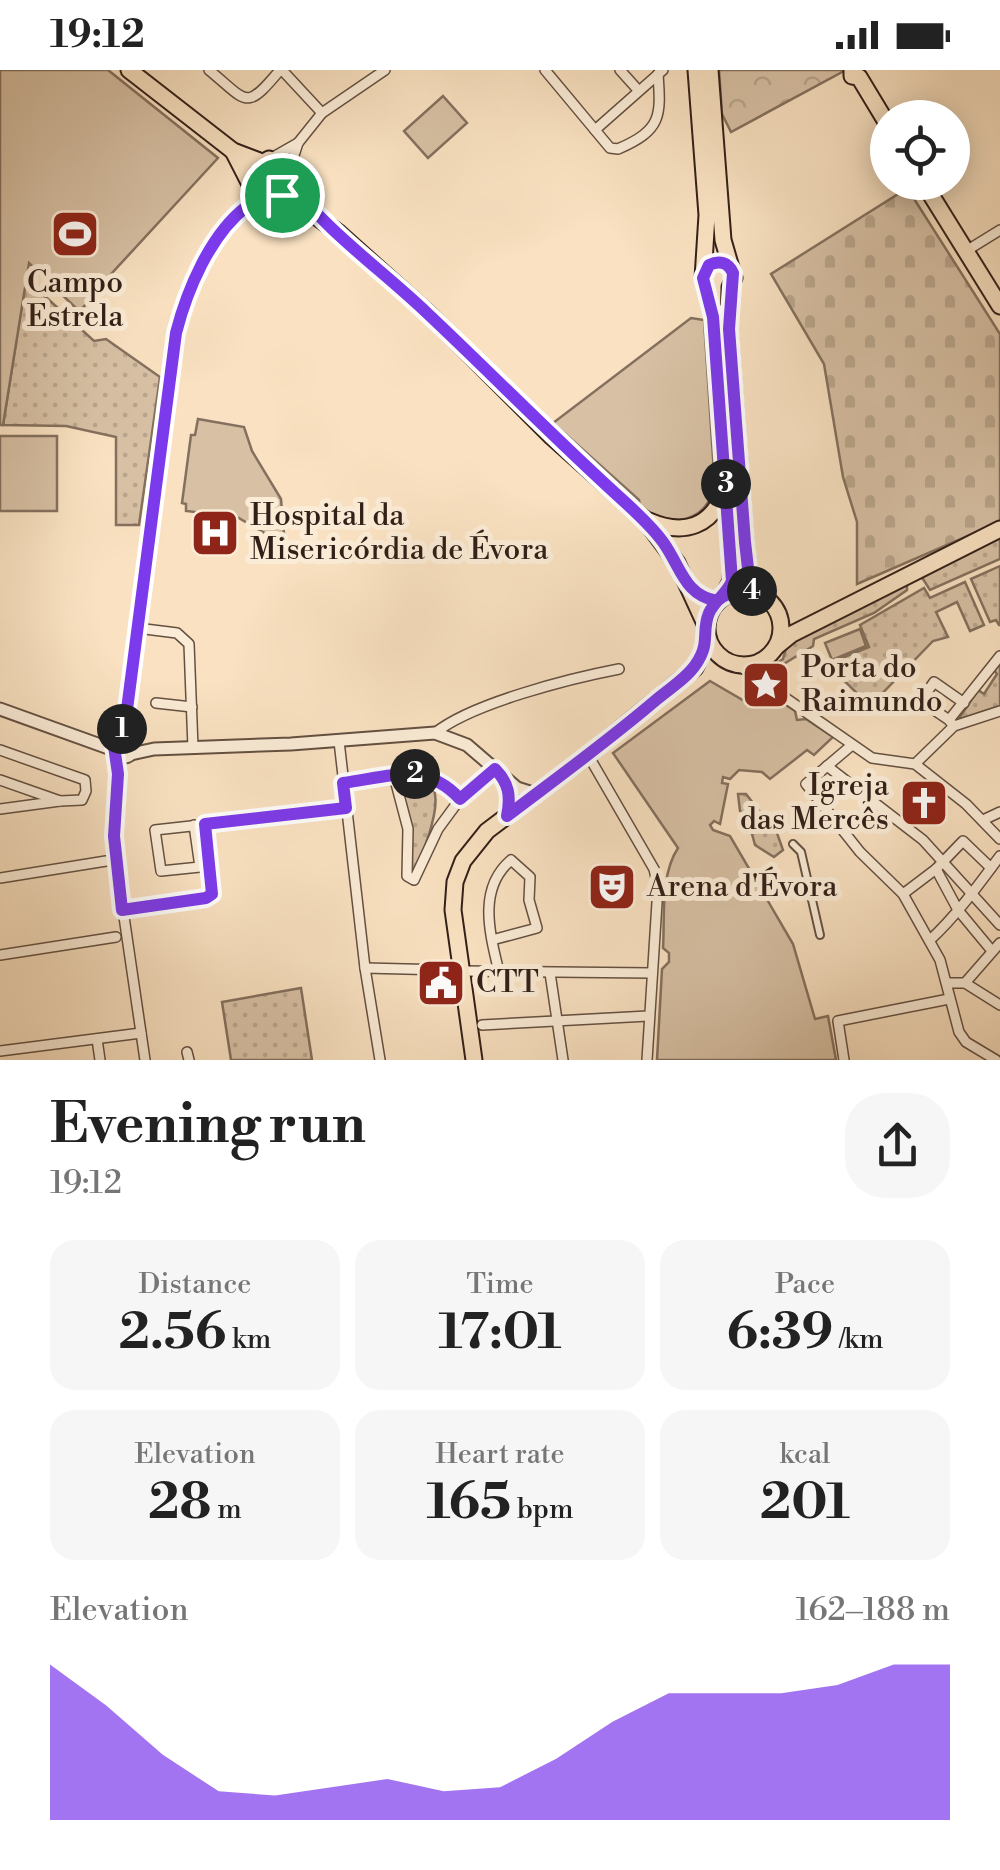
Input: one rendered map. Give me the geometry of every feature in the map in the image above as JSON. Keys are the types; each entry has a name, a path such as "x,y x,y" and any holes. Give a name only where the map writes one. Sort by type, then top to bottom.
{"main road":[{"path":"130,70 233,151 283,167 311,211 428,313 552,437 645,520 666,547 707,633 732,663"},
{"path":"474,1060 453,970 456,882 469,852 487,831 694,668 720,598 732,581 713,317 703,278 707,215 696,70"},
{"path":"710,70 720,214 728,266 734,278 730,287 729,329 746,562 749,577 779,615 800,623 818,623"},
{"path":"859,72 874,100"},
{"path":"233,151 257,194 311,211"},
{"path":"257,194 251,172 265,161"},
{"path":"257,194 287,189 288,178"},
{"path":"933,200 1000,306"},
{"path":"706,268 719,262 728,266"},
{"path":"707,288 721,292 730,287"},
{"path":"645,520 668,528 690,528 716,510 726,486"},
{"path":"694,668 770,653 792,634 1000,529"},
{"path":"686,586 704,598 720,598 741,590 760,594"},
{"path":"770,653 780,637 779,615"}],"street":[{"path":"209,70 242,97 250,98 258,96 281,70 322,114"},
{"path":"265,161 298,143 322,114 385,70"},
{"path":"544,70 610,148 618,150 661,114 660,72"},
{"path":"620,70 638,90"},
{"path":"595,130 660,72"},
{"path":"288,178 298,143"},
{"path":"145,1060 114,836 118,774 178,322 190,286 218,238 257,194"},
{"path":"966,252 1000,230"},
{"path":"137,628 177,633 186,639 192,748"},
{"path":"763,682 770,653"},
{"path":"915,764 1000,656"},
{"path":"732,663 852,746 878,760 915,764 1000,839"},
{"path":"0,709 63,734 154,749 339,741 436,733 462,716 573,679 619,669"},
{"path":"951,723 921,700 934,682 964,703"},
{"path":"156,703 192,707"},
{"path":"951,723 1000,711"},
{"path":"436,733 474,750 530,798"},
{"path":"339,741 365,968 380,1060"},
{"path":"852,746 806,784 860,852 903,894 930,940 948,983 955,1023 966,1042 996,1060"},
{"path":"0,750 85,780 86,791 82,800 0,809"},
{"path":"588,755 654,869 658,887 647,1060"},
{"path":"828,766 899,819 944,861 1000,925"},
{"path":"394,776 406,815 407,876 411,879 418,878 438,829 460,799 495,769"},
{"path":"343,783 429,776 440,780 460,799"},
{"path":"505,779 510,796 507,816"},
{"path":"0,780 60,802"},
{"path":"200,824 200,866 162,871 155,830 200,824 346,808"},
{"path":"983,820 1000,812"},
{"path":"122,910 212,894 200,824"},
{"path":"903,894 963,842 995,872"},
{"path":"793,844 800,852 820,935"},
{"path":"930,940 995,872 1000,856"},
{"path":"492,940 537,928 529,900 530,877 510,860 501,868 489,894 492,940 500,972"},
{"path":"0,878 106,862"},
{"path":"936,869 958,910 1000,962"},
{"path":"0,955 116,937"},
{"path":"965,984 1000,943"},
{"path":"365,968 651,973"},
{"path":"550,972 563,1060"},
{"path":"948,983 965,984 1000,1006"},
{"path":"844,1060 838,1021 949,999"},
{"path":"482,1025 648,1016"},
{"path":"0,1051 141,1033"},
{"path":"97,1039 100,1060"}],"green space":[{"name":"Campo Estrela","path":"0,70 108,70 218,158 101,285 104,288 79,311 29,263 3,425 0,425"},
{"path":"719,70 846,70 731,132 722,114"},
{"path":"443,96 467,123 428,158 404,131"},
{"path":"888,200 915,200 1000,334 1000,522 857,584 857,522 843,477 824,364 771,274"},
{"path":"26,279 94,341 106,339 160,377 139,525 116,525 116,437 66,426 3,425"},
{"path":"691,318 704,320 715,488 702,510 673,520 640,506 639,500 553,423"},
{"path":"198,419 244,427 252,451 281,499 285,545 237,517 186,511 186,504 182,503 191,435 195,435"},
{"path":"0,436 57,436 57,511 0,511"},
{"path":"1000,534 1000,559 930,590 918,576"},
{"path":"1000,566 999,625 996,620 990,622 971,579"},
{"path":"907,582 907,590 874,613 814,639 813,646 774,670 771,667 783,659 787,645"},
{"path":"965,582 984,625 970,631 957,602 936,612 948,637 933,641 870,706 827,664 869,647 860,625 924,588 930,598"},
{"path":"860,629 866,646 832,660 825,643"},
{"path":"1000,662 1000,706 958,720 978,690 984,694"},
{"path":"710,681 753,706 763,690 795,711 797,720 806,719 833,737 814,755 807,750 770,779 762,772 739,770 730,779 723,777 722,783 728,784 720,824 714,821 710,825 730,836 793,944 815,1019 828,1016 836,1060 657,1060 662,969 669,962 669,953 663,948 664,896 668,871 678,848 613,753"},
{"path":"418,777 433,788 436,803 414,877 410,871 408,818 399,786 406,778"},
{"path":"738,794 746,794 777,833 783,850 774,857 755,845 752,834 763,829 754,818 740,811"},
{"path":"301,988 312,1060 231,1060 222,1002"}],"place":[{"name":"Campo Estrela","path":"75,234"},
{"name":"Hospital da Misericórdia de Évora","path":"215,533"},
{"name":"Porta do Raimundo","path":"766,685"},
{"name":"Igreja das Mercês","path":"924,803"},
{"name":"Arena d'Évora","path":"612,887"},
{"name":"CTT","path":"441,983"}],"route":[{"path":"282,195 276,199 261,198 246,206 218,238 190,286 176,333 126,717 114,746 118,774 114,836 122,910 212,894 205,824 346,808 343,783 420,774 440,780 460,799 495,769 508,788 507,816 694,668 708,640 708,616 717,601 729,588 732,581 713,317 703,278 706,268 714,262 724,263 733,273 729,329 745,542 749,577 760,594 741,590 717,601 686,586 677,563 645,520 552,437 428,313 311,211 289,181 282,195"}]}
